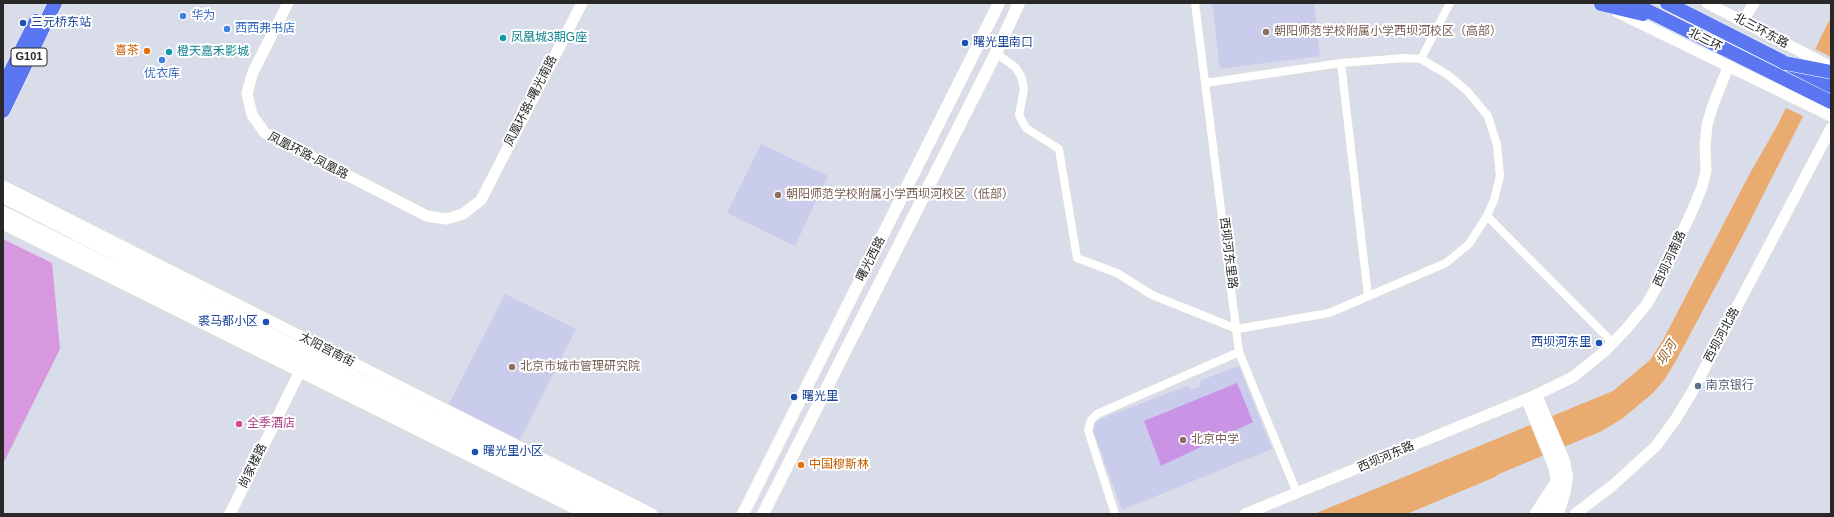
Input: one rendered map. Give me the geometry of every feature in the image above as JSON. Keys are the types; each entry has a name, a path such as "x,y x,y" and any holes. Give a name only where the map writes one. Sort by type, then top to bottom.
{"highway":[{"name":"G101","path":"3,87 45,3"},
{"name":"G101","path":"3,111 55,3"},
{"name":"北三环","path":"1632,3 1664,19 1830,111"},
{"name":"北三环","path":"1667,3 1831,86"},
{"path":"1599,4 1664,19"},
{"path":"1785,63 1831,72"}],"main road":[{"name":"曙光西路","path":"743,514 999,3"},
{"name":"曙光西路","path":"763,514 996,53 1019,3"},
{"name":"太阳宫南街","path":"3,197 304,363 630,514"},
{"name":"太阳宫南街","path":"3,212 608,514"},
{"path":"1533,402 1559,464 1567,477 1558,514"},
{"path":"1549,514 1555,496 1559,464"}],"street":[{"name":"凤凰环路-凤凰路","path":"288,3 253,72 247,92 252,115 265,134 427,216 446,219 463,214 481,200"},
{"name":"凤凰环路-曙光南路","path":"481,200 582,3"},
{"name":"西坝河东里路","path":"1195,3 1239,352 1297,493"},
{"path":"1421,59 1450,3"},
{"name":"北三环东路","path":"1707,3 1831,67"},
{"path":"1743,21 1754,3"},
{"path":"1599,4 1730,65 1776,82"},
{"path":"996,53 1015,67 1021,76 1024,89 1019,115 1026,128 1059,148 1077,258 1117,273 1152,296 1237,329 1329,313 1446,263 1469,244 1487,216 1494,200 1500,176 1497,145 1488,116 1467,91 1448,75 1421,59 1405,58 1341,63 1205,82"},
{"path":"1341,63 1368,296"},
{"name":"西坝河南路","path":"1533,402 1573,377 1613,344 1648,304 1699,194 1706,171 1705,145 1707,125 1712,105 1730,65"},
{"name":"西坝河北路","path":"1575,514 1612,486 1656,446 1675,420 1691,394 1831,128"},
{"name":"太阳宫南街","path":"3,186 652,514"},
{"path":"1487,216 1613,344"},
{"name":"太阳宫南街","path":"3,224 304,363 586,514"},
{"path":"1115,514 1088,430 1091,420 1097,414 1239,352"},
{"name":"尚家楼路","path":"230,514 304,363"},
{"name":"西坝河东路","path":"1245,514 1533,402"},
{"path":"1535,514 1557,480"},
{"path":"1582,514 1591,501"}],"shaded area":[{"name":"朝阳师范学校附属小学西坝河校区（高部）","path":"1212,3 1314,3 1320,56 1220,69"},
{"name":"朝阳师范学校附属小学西坝河校区（低部）","path":"761,144 828,176 795,246 727,213"},
{"path":"3,239 52,263 60,349 3,464"},
{"name":"北京市城市管理研究院","path":"505,294 576,329 520,440 449,404"},
{"name":"北京中学","path":"1239,366 1272,449 1122,510 1093,431 1095,423 1103,418 1187,386 1193,389 1199,387 1201,380"},
{"path":"1237,383 1253,422 1161,466 1144,421"}],"water":[{"name":"坝河","path":"1831,17 1831,61 1744,233 1677,359 1665,379 1653,393 1623,418 1602,431 1407,514 1314,514 1613,391 1650,360 1663,340 1749,175 1777,126"}],"pier":[{"path":"1813,48 1831,57 1831,65 1805,117 1784,107"}],"place":[{"name":"华为","path":"183,16"},
{"name":"三元桥东站","path":"23,23"},
{"name":"西西弗书店","path":"227,29"},
{"name":"朝阳师范学校附属小学西坝河校区（高部）","path":"1266,32"},
{"name":"凤凰城3期G座","path":"503,38"},
{"name":"曙光里南口","path":"965,43"},
{"name":"喜茶","path":"147,51"},
{"name":"橙天嘉禾影城","path":"169,52"},
{"name":"优衣库","path":"162,60"},
{"name":"朝阳师范学校附属小学西坝河校区（低部）","path":"778,195"},
{"name":"裘马都小区","path":"266,322"},
{"name":"西坝河东里","path":"1599,343"},
{"name":"北京市城市管理研究院","path":"512,367"},
{"name":"南京银行","path":"1698,386"},
{"name":"曙光里","path":"794,397"},
{"name":"全季酒店","path":"239,424"},
{"name":"北京中学","path":"1183,440"},
{"name":"曙光里小区","path":"475,452"},
{"name":"中国穆斯林","path":"801,465"}]}
